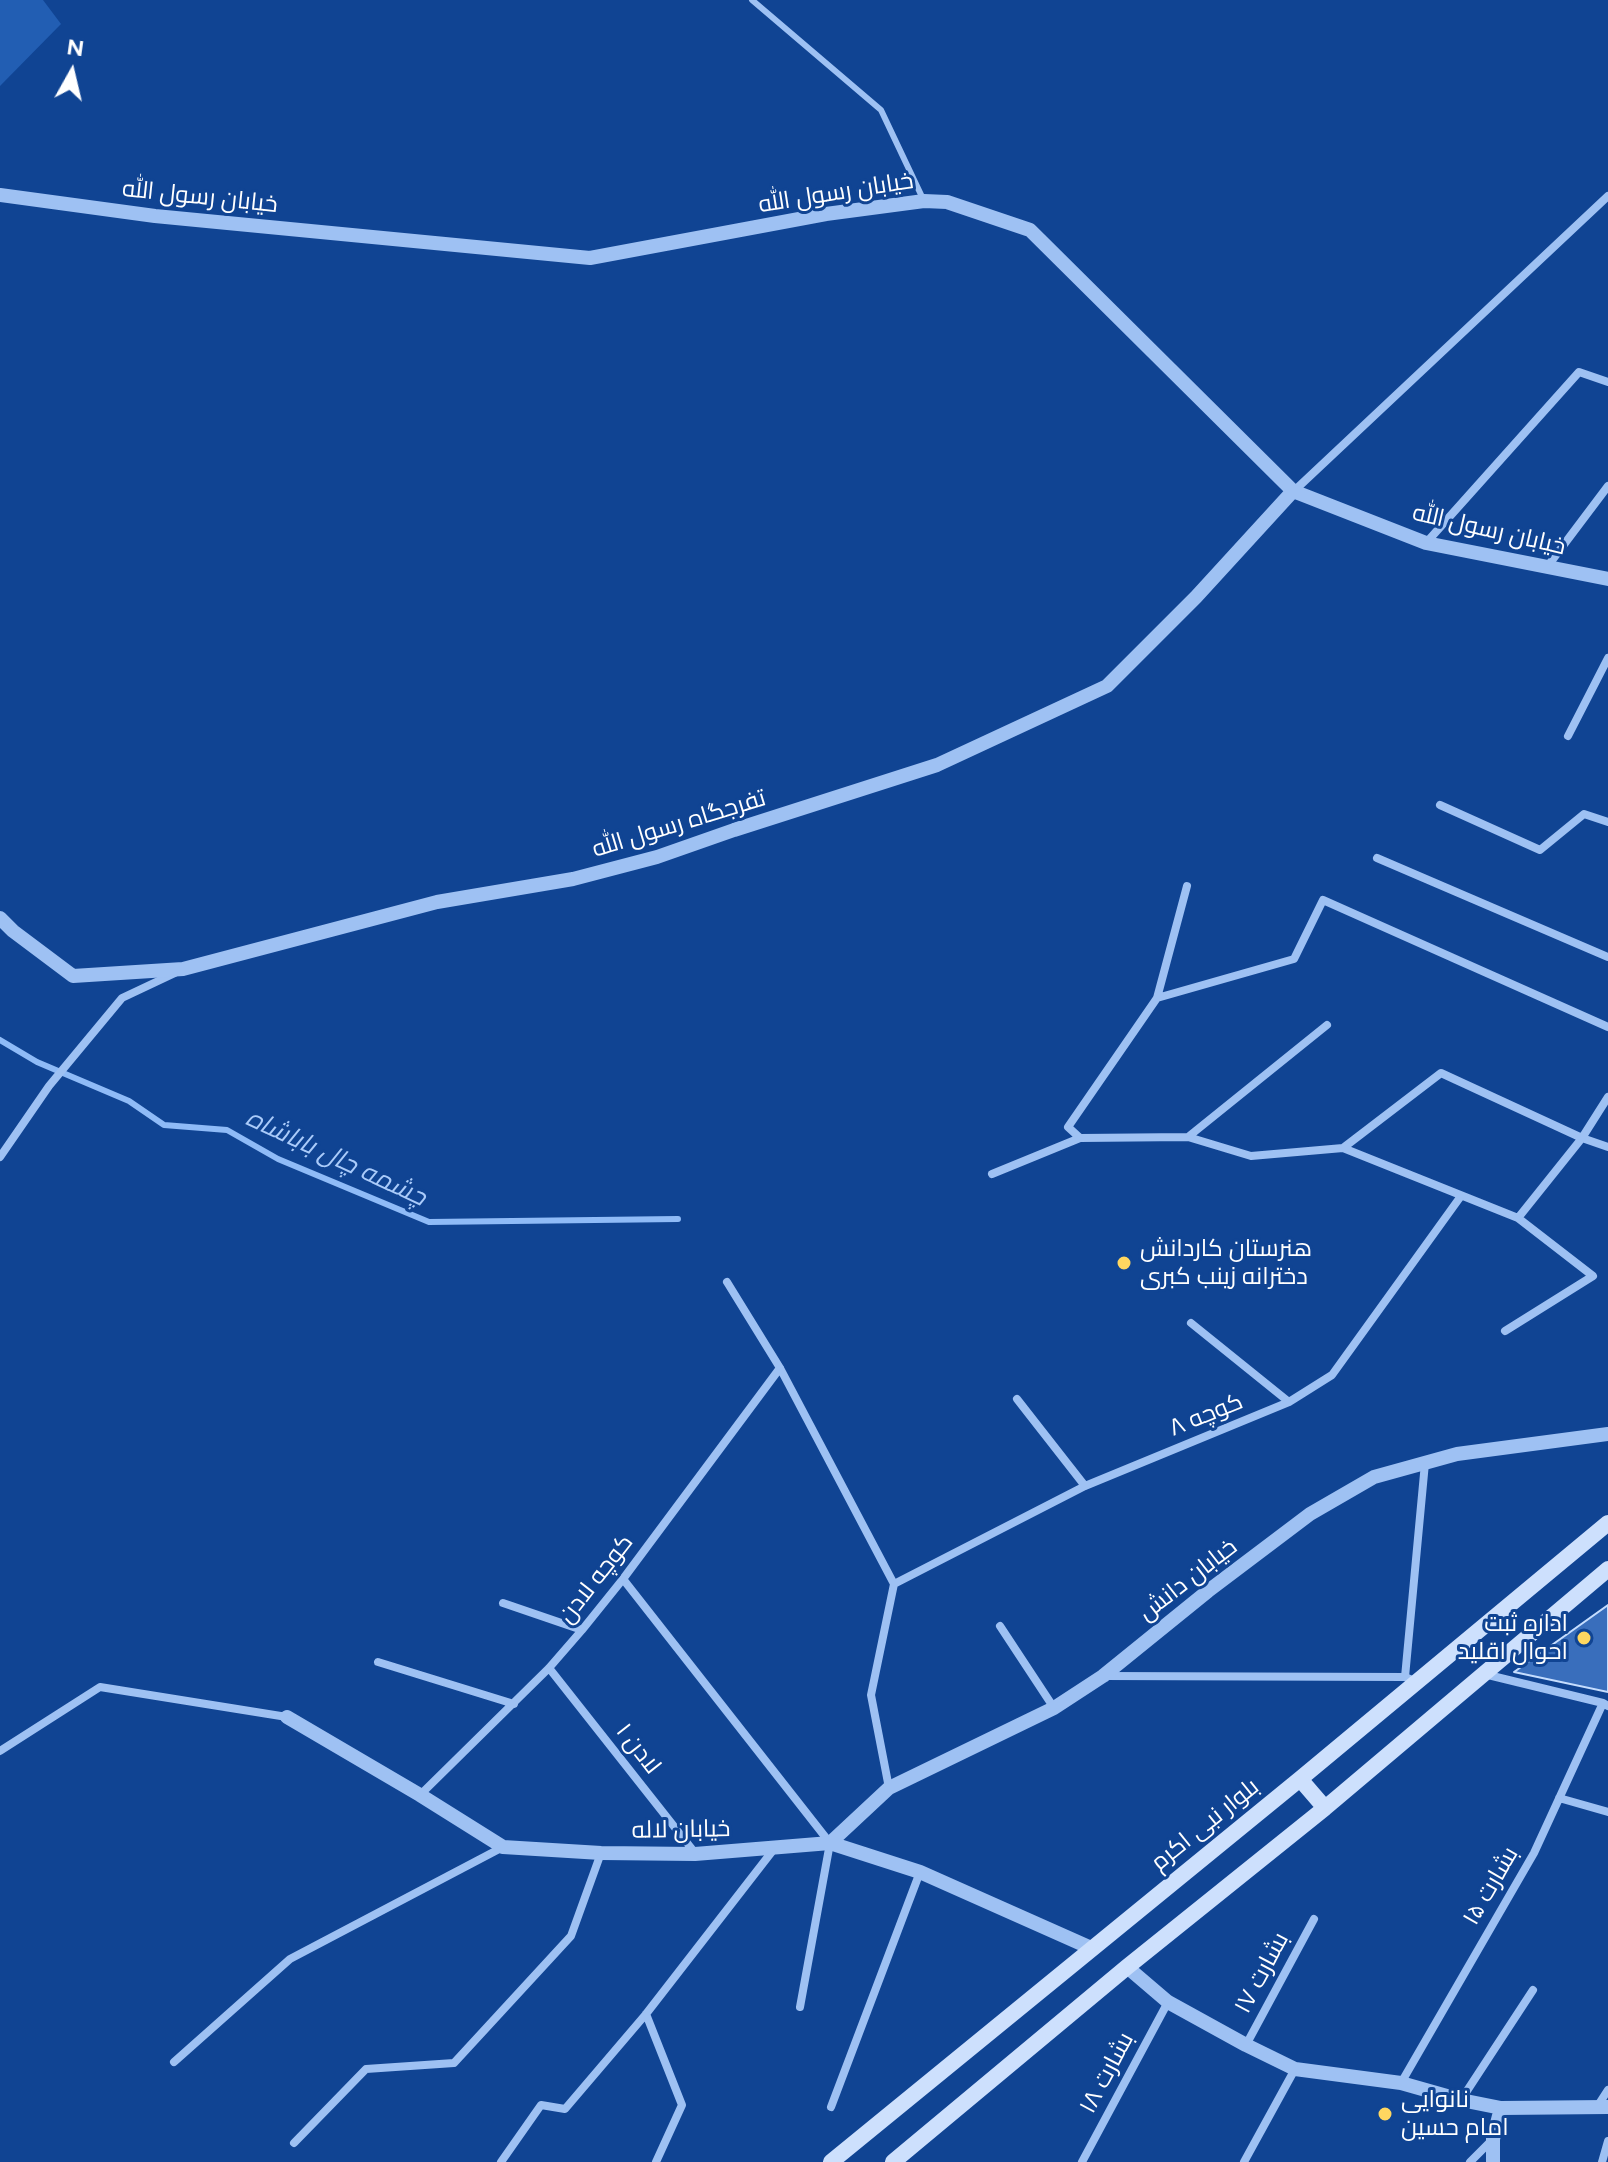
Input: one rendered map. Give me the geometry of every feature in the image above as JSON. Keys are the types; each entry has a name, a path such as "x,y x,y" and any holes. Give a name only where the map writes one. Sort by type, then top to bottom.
{"main road":[{"name":"بلوار نبی اکرم","path":"831,2162 1300,1779 1411,1680 1608,1523"},
{"path":"893,2162 1127,1967 1325,1808 1608,1569"},
{"path":"1300,1779 1325,1808"}],"street":[{"name":"خیابان رسول الله","path":"0,195 155,216 590,258 826,214 924,201 947,202 1030,230 1293,491 1426,543 1608,579"},
{"path":"1293,491 1608,196"},
{"path":"1426,543 1579,372 1608,382"},
{"path":"1547,567 1608,486"},
{"name":"تفرجگاه رسول الله","path":"0,918 73,976 183,969 437,902 573,879 657,857 937,765 1107,686 1196,597 1293,491"},
{"path":"1568,736 1608,658"},
{"path":"1440,805 1540,850 1584,814 1608,822"},
{"path":"1377,858 1608,957"},
{"path":"1080,1138 1068,1127 1157,998 1187,886"},
{"path":"1157,998 1294,959 1323,900 1608,1027"},
{"path":"0,1157 49,1086 122,998 183,969"},
{"path":"1188,1137 1327,1025"},
{"path":"1343,1148 1441,1073 1608,1147"},
{"path":"1518,1218 1582,1138 1608,1097"},
{"path":"992,1174 1080,1138 1188,1137 1251,1156 1343,1148 1518,1218 1593,1276 1505,1331"},
{"name":"کوچه ۸","path":"894,1584 1085,1486 1289,1402 1332,1375 1461,1196"},
{"path":"727,1282 780,1368 894,1584 871,1695 889,1788"},
{"path":"1191,1323 1289,1402"},
{"name":"کوچه لادن","path":"420,1795 514,1704 582,1630 780,1368"},
{"path":"1017,1399 1085,1486"},
{"name":"خیابان دانش","path":"830,1843 889,1788 1054,1708 1103,1676 1310,1514 1374,1477 1457,1454 1608,1434"},
{"path":"1103,1676 1411,1680 1425,1462"},
{"path":"623,1579 830,1843 800,2007"},
{"path":"503,1603 582,1630"},
{"path":"1000,1626 1054,1708"},
{"path":"378,1662 514,1704"},
{"name":"لادن ۱","path":"549,1668 695,1854"},
{"path":"1483,1673 1606,1704"},
{"path":"0,1751 100,1687 287,1717"},
{"name":"بشارت ۱۵","path":"1401,2083 1534,1853 1606,1704"},
{"name":"خیابان لاله","path":"287,1717 503,1847 601,1853 695,1854 830,1843 920,1872 1091,1948"},
{"path":"1559,1798 1608,1812"},
{"path":"174,2062 290,1959 503,1847"},
{"path":"501,2162 541,2105 565,2109 646,2014 775,1849"},
{"path":"294,2143 366,2069 454,2063 571,1936 601,1853"},
{"path":"831,2107 920,1872"},
{"name":"بشارت ۱۷","path":"1246,2045 1314,1919"},
{"path":"1127,1967 1168,2002 1295,2069 1401,2083 1501,2108 1602,2107 1608,2090"},
{"path":"1461,2100 1533,1990"},
{"name":"بشارت ۱۸","path":"1082,2162 1168,2002"},
{"path":"646,2014 682,2105 656,2162"},
{"path":"1244,2162 1295,2069"},
{"path":"1493,2162 1493,2139 1501,2108"},
{"path":"1470,2162 1493,2139"},
{"path":"1602,2162 1608,2141"}],"lane":[{"path":"752,0 881,110 924,201"}],"shaded area":[{"path":"0,0 43,0 61,24 0,86"}],"building":[{"name":"اداره ثبت احوال اقلید","path":"1608,1605 1608,1692 1514,1672"}],"waterway":[{"name":"چشمه چال باباشاه","path":"0,1040 37,1062 129,1101 164,1125 227,1130 278,1159 429,1222 678,1219"}],"place":[{"name":"هنرستان کاردانش دخترانه زینب کبری","path":"1124,1263"},
{"name":"اداره ثبت احوال اقلید","path":"1584,1638"},
{"name":"نانوایی امام حسین","path":"1385,2114"}]}
